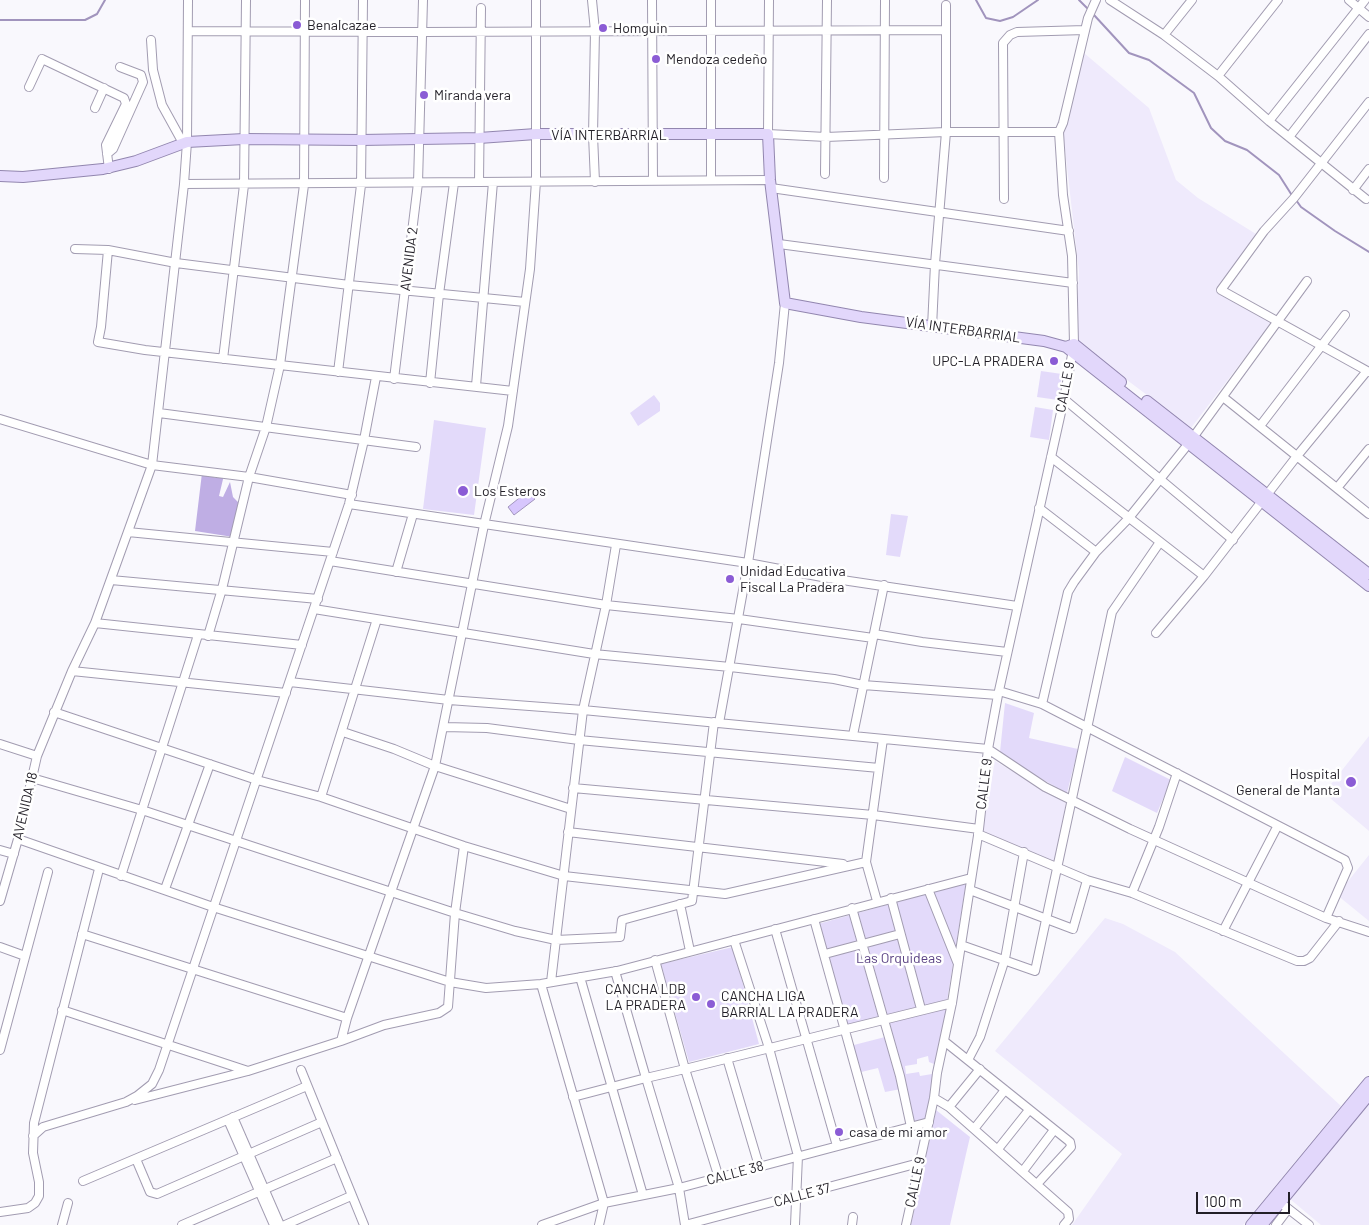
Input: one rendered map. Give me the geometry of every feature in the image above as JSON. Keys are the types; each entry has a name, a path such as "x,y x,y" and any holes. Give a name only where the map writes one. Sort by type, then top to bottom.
{"main road":[{"name":"VÍA INTERBARRIAL","path":"0,176 62,175 109,168 185,143 244,139 479,138 536,134 768,134"},
{"path":"768,134 770,184 785,304"},
{"name":"VÍA INTERBARRIAL","path":"785,304 932,327 1044,341 1070,348 1266,498 1320,541 1369,586"},
{"name":"VÍA INTERBARRIAL","path":"1320,541 1369,574"},
{"path":"1251,1225 1281,1202 1369,1082"},
{"path":"1262,1225 1369,1095"}],"street":[{"name":"AVENIDA 18","path":"0,899 18,839 37,756 72,671 96,623 152,465 184,184 189,31 188,0"},
{"path":"223,358 244,185 246,0"},
{"path":"208,636 222,590 249,477 266,427 280,365 304,185 305,0"},
{"path":"338,372 361,185 363,0"},
{"name":"AVENIDA 2","path":"394,379 418,183 421,138 423,0"},
{"path":"341,1040 435,766 484,525 500,463 513,391 525,302 536,181 538,31 536,0"},
{"path":"592,0 596,31 593,135 595,182"},
{"path":"652,0 653,181"},
{"path":"711,0 711,180"},
{"path":"769,0 768,134 826,137 946,132 1059,132 1063,123 1085,30 1096,0"},
{"path":"825,174 827,0"},
{"path":"884,178 885,0"},
{"path":"1110,0 1164,35 1218,76 1268,121 1366,199"},
{"path":"1164,35 1192,0"},
{"path":"1218,76 1278,0"},
{"path":"1350,0 1369,17"},
{"path":"1268,121 1365,0"},
{"path":"932,327 935,264 946,132 946,5"},
{"path":"479,182 479,32 481,8"},
{"path":"189,31 710,32 946,30"},
{"path":"1004,199 1002,52 1006,38 1017,32 1085,30"},
{"path":"1289,137 1369,34"},
{"path":"151,40 153,70 162,106 185,143"},
{"path":"29,87 42,59 124,98 126,104 107,142 109,168"},
{"path":"107,154 113,148 143,82 141,75 120,67"},
{"path":"94,108 104,88"},
{"path":"1156,633 1233,540 1297,456 1368,371 1221,290 1264,231 1321,164 1369,102"},
{"name":"CALLE 9","path":"906,1225 934,1098 952,1003 972,878 988,749 1007,652 1064,399 1070,348 1073,283 1059,132"},
{"path":"1354,190 1369,169"},
{"path":"184,184 361,185 711,180 770,184 1069,231"},
{"path":"476,386 493,182"},
{"path":"430,383 439,294 454,183"},
{"path":"779,244 1073,283"},
{"path":"75,249 108,250 176,263 350,285 525,302"},
{"path":"108,250 98,342 376,377 513,391"},
{"path":"1042,704 1068,592 1096,552 1128,519 1192,440 1307,281"},
{"path":"32,778 142,810 188,827 392,891 455,913 556,940 620,937 622,920 692,901 710,751 730,667 739,619 779,363 785,304"},
{"path":"1260,426 1345,315"},
{"path":"126,1102 152,1084 168,1044 352,495 376,377"},
{"path":"1223,397 1369,514"},
{"path":"1064,399 1233,540"},
{"path":"159,413 416,447"},
{"path":"0,419 152,465 249,477 352,495"},
{"path":"1338,488 1368,451"},
{"path":"1050,457 1204,576"},
{"path":"349,504 616,545 748,563 822,577 1017,606"},
{"path":"1040,508 1096,552"},
{"path":"396,572 413,514"},
{"path":"128,532 333,552"},
{"path":"961,945 1035,971 1112,612 1160,542"},
{"path":"551,982 583,710 606,605 616,545"},
{"path":"330,561 606,605 739,619 1007,652"},
{"path":"111,580 318,599"},
{"path":"853,735 884,585"},
{"path":"314,609 594,654 730,667 834,679 863,685 999,693 1042,704 1348,863 1326,918"},
{"path":"320,797 343,732 377,619"},
{"path":"96,623 302,645"},
{"path":"121,876 160,748 184,683 198,635"},
{"path":"72,671 286,693"},
{"path":"290,682 449,700 583,710 988,749 1045,786 1154,839 1326,918 1369,932"},
{"path":"54,712 257,780 320,797 464,846 564,876 725,894 866,862"},
{"path":"444,727 487,728 579,740 879,768"},
{"path":"343,732 394,749 435,766 571,809"},
{"path":"877,901 866,862 883,739"},
{"path":"0,744 37,756"},
{"path":"165,890 210,764"},
{"path":"1132,893 1154,839 1177,773"},
{"path":"573,788 873,815 978,831 1087,880 1132,893 1297,961 1304,961 1310,958 1338,921"},
{"path":"1223,931 1277,826"},
{"path":"568,832 848,865"},
{"path":"18,839 99,869 213,907 450,982 493,988 541,984 615,971 877,901 972,878"},
{"path":"33,1136 43,1127 126,1102 248,1071 384,1025 444,1011 448,1007 455,913 464,846"},
{"path":"0,850 14,854"},
{"path":"968,1060 980,1038 1005,959 1024,852"},
{"path":"0,1212 28,1208 35,1203 39,1196 39,1182 33,1153 33,1136 37,1109 99,869"},
{"path":"0,1050 48,872"},
{"path":"970,890 1074,930 1087,880"},
{"path":"928,888 958,965"},
{"path":"891,898 921,1009"},
{"path":"680,904 690,951"},
{"path":"852,908 900,1076 910,1127"},
{"path":"814,919 874,1135"},
{"path":"775,929 837,1146"},
{"path":"82,934 347,1018"},
{"path":"825,954 900,934"},
{"path":"734,940 769,1048 798,1156 795,1225"},
{"path":"0,947 25,956"},
{"path":"654,960 684,1069 719,1178"},
{"path":"615,971 679,1188 685,1225"},
{"path":"580,977 643,1195"},
{"path":"541,984 604,1203 599,1225"},
{"path":"574,1097 883,1018 952,1003"},
{"path":"62,1010 248,1071"},
{"path":"944,1041 1070,1142 1071,1147 1037,1184"},
{"path":"727,1058 758,1166"},
{"path":"949,1107 980,1069"},
{"path":"301,1070 364,1225"},
{"path":"83,1181 307,1086"},
{"path":"974,1129 1005,1090"},
{"path":"934,1098 949,1107 1068,1212 1069,1219 1064,1225"},
{"path":"998,1149 1029,1110"},
{"path":"231,1118 280,1225"},
{"path":"136,1158 150,1192 157,1194 322,1122"},
{"name":"CALLE 38","path":"542,1225 604,1203 679,1188 929,1122"},
{"path":"1023,1171 1054,1130"},
{"path":"182,1225 337,1158"},
{"name":"CALLE 37","path":"685,1225 797,1197 919,1163"},
{"path":"263,1190 274,1225"},
{"path":"285,1225 351,1196"},
{"path":"1276,1225 1281,1202 1309,1225"},
{"path":"62,1225 68,1203"}],"shaded area":[{"path":"1084,53 1149,108 1176,180 1198,198 1256,234 1216,291 1272,322 1191,428 1079,344 1076,337 1079,272 1063,132"},
{"path":"202,473 216,478 224,475 219,496 223,497 230,482 233,497 238,502 242,499 233,537 195,531"},
{"path":"528,491 535,499 514,515 508,507"},
{"name":"Hospital General de Manta","path":"1369,736 1369,831 1324,793"},
{"path":"995,761 1066,803 1054,863 982,832"},
{"path":"1369,855 1369,921 1337,895"},
{"path":"1105,918 1123,924 1175,952 1341,1106 1243,1225 1072,1225 1122,1154 995,1051"},
{"path":"1369,1099 1369,1225 1321,1225 1290,1199"}],"green space":[{"path":"1041,371 1062,374 1058,400 1037,397"},
{"path":"654,395 660,403 660,411 638,426 630,413"},
{"path":"1035,407 1053,410 1049,440 1030,437"},
{"path":"434,420 486,428 474,515 423,509"},
{"path":"891,514 908,516 900,557 886,555"},
{"path":"1005,703 1034,713 1029,738 1078,749 1067,793 1029,772 1000,752"},
{"path":"1125,757 1171,780 1157,813 1112,791"},
{"name":"Las Orquideas","path":"966,883 947,1001 848,1026 818,924"},
{"name":"CANCHA LIGA BARRIAL LA PRADERA","path":"733,947 759,1044 689,1062 661,964"},
{"path":"949,1004 929,1120 914,1126 888,1018","holes":["928,1056 929,1062 934,1064 932,1074 920,1076 919,1072 906,1074 905,1066 917,1064 917,1059"]},
{"path":"885,1037 901,1089 885,1092 878,1068 857,1073 850,1046"},
{"path":"936,1110 970,1137 950,1225 911,1225"}],"waterway":[{"path":"0,20 85,20 97,14 105,0"},
{"path":"976,0 986,18 1000,21 1013,17 1038,0"},
{"path":"1079,0 1087,8"},
{"path":"1094,15 1129,53 1149,60 1194,93 1211,128 1225,141 1247,150 1279,175 1293,197"},
{"path":"1296,200 1301,207 1369,252"}],"place":[{"name":"Benalcazae","path":"297,25"},
{"name":"Homguin","path":"603,28"},
{"name":"Mendoza cedeño","path":"656,59"},
{"name":"Miranda vera","path":"424,95"},
{"name":"UPC-LA PRADERA","path":"1054,361"},
{"name":"Los Esteros","path":"463,491"},
{"name":"Unidad Educativa Fiscal La Pradera","path":"730,579"},
{"name":"Hospital General de Manta","path":"1351,782"},
{"name":"CANCHA LDB LA PRADERA","path":"696,997"},
{"name":"CANCHA LIGA BARRIAL LA PRADERA","path":"711,1004"},
{"name":"casa de mi amor","path":"839,1132"}]}
